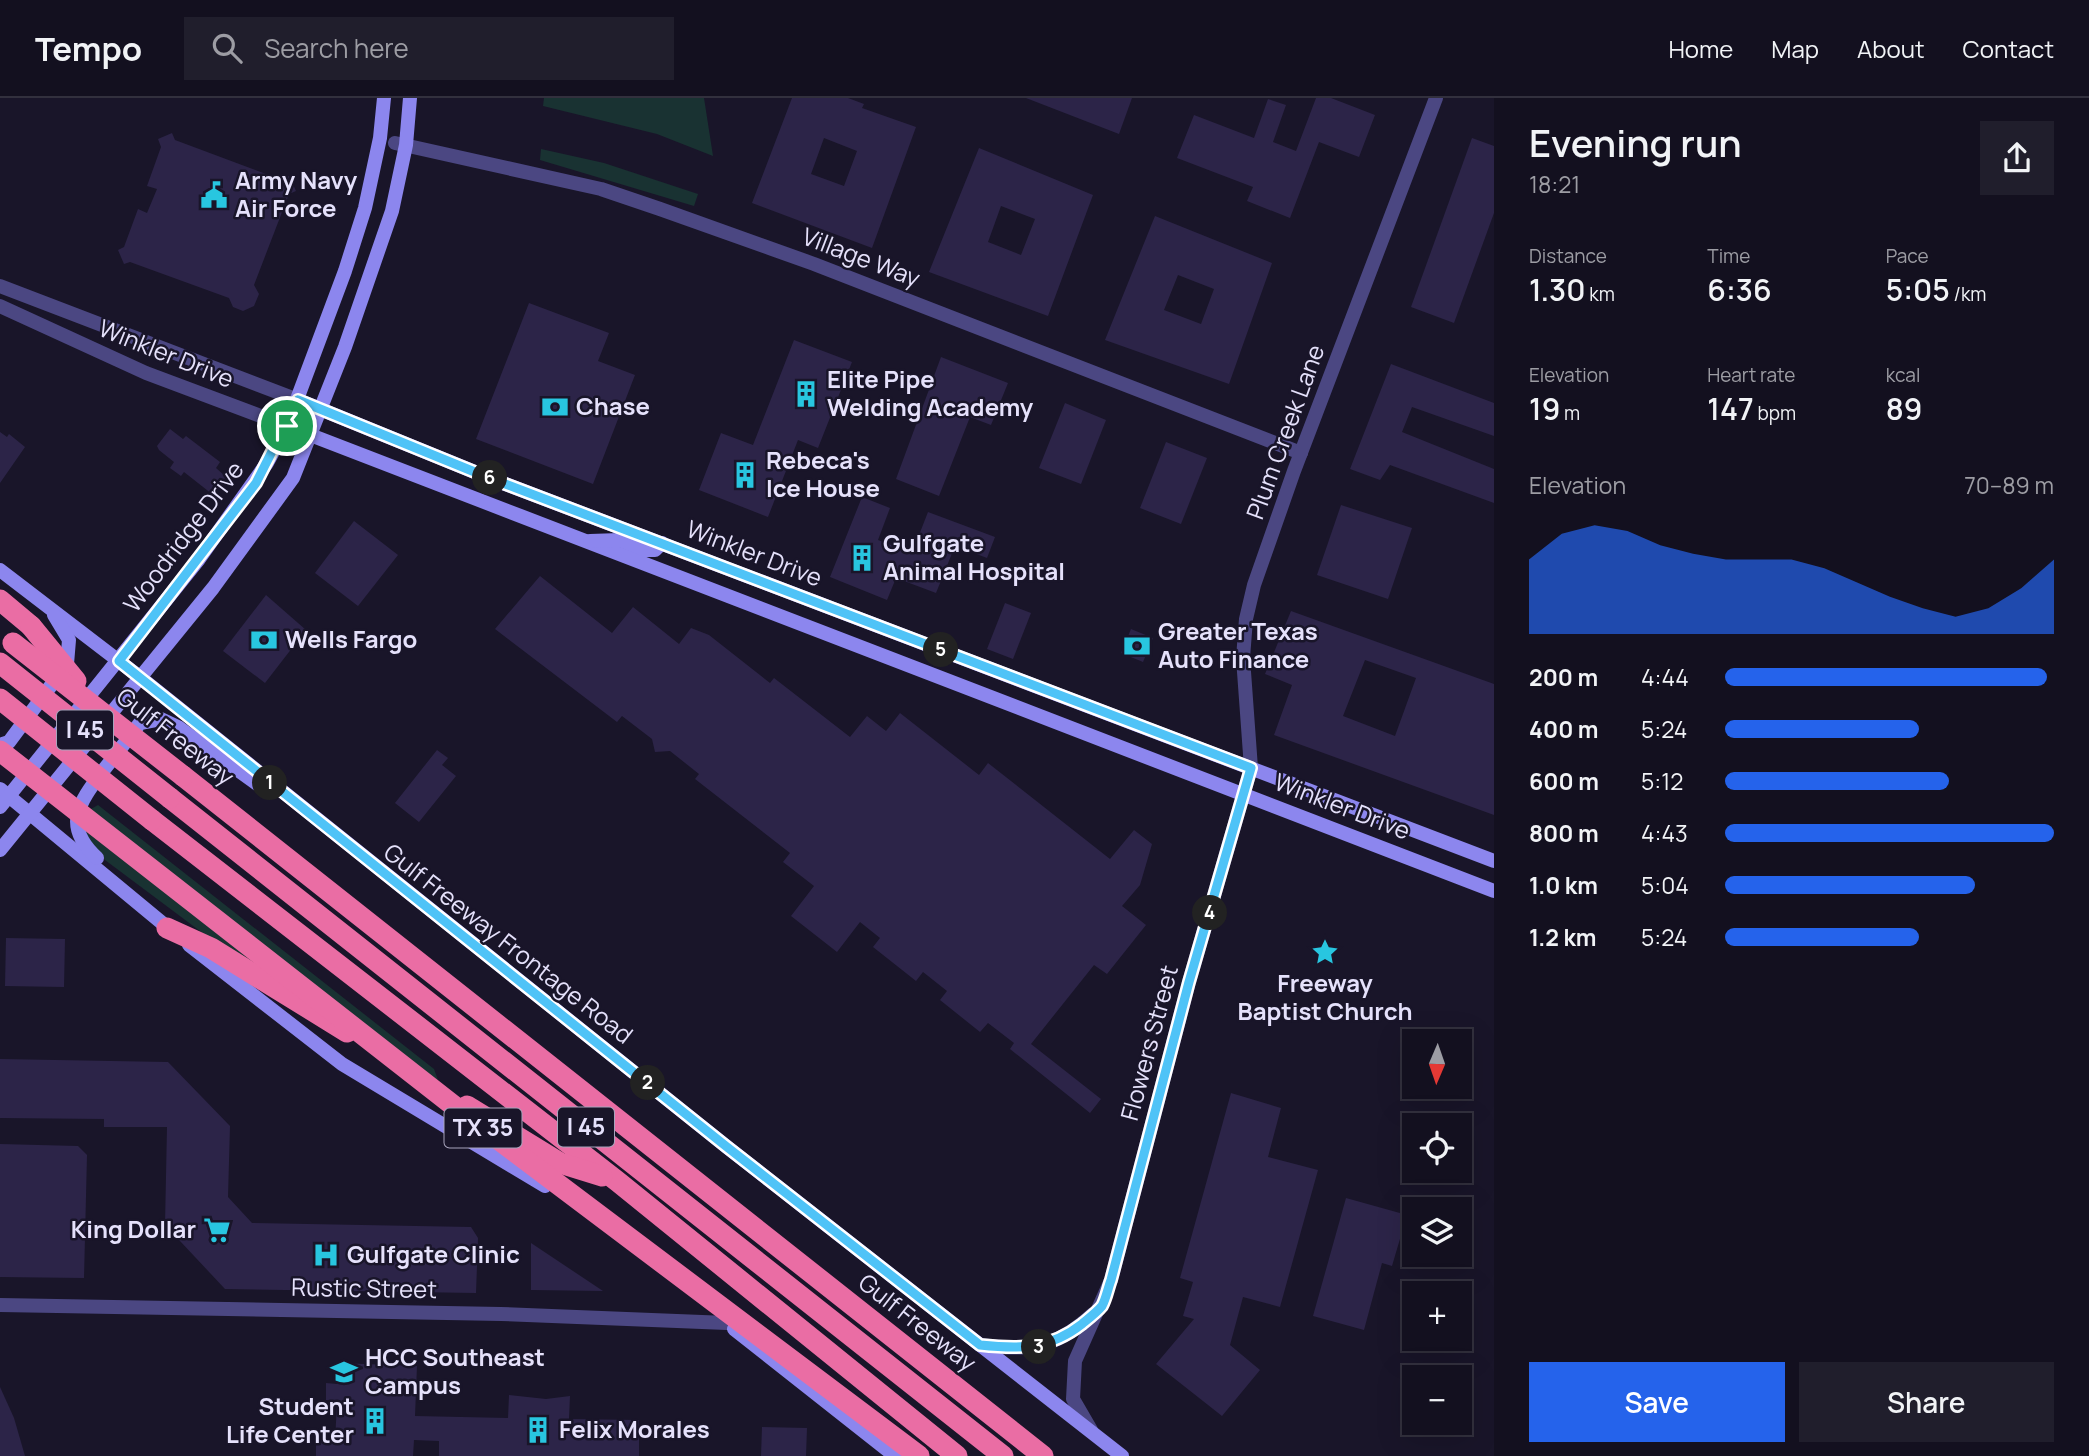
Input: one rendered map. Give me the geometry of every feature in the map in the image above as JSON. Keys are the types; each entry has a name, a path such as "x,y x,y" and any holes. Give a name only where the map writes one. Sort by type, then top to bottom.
{"highway":[{"path":"0,600 31,626 104,714"},
{"name":"Gulf Freeway","path":"7,638 1043,1456"},
{"name":"Gulf Freeway","path":"0,663 1003,1456"},
{"name":"I 45","path":"0,699 617,1181 957,1456"},
{"name":"TX 35","path":"0,751 454,1106 919,1456"},
{"path":"167,928 211,948 560,1163 617,1181"}],"main road":[{"name":"Woodridge Drive","path":"3,798 119,661 256,483 298,400 365,208 380,138 384,98"},
{"path":"0,850 29,811 141,678 293,478 322,410 392,211 400,144 410,98"},
{"name":"Winkler Drive","path":"298,400 487,477 1494,861"},
{"name":"Winkler Drive","path":"287,426 540,526 1494,891"},
{"path":"478,502 487,477"},
{"path":"540,526 551,501"},
{"path":"582,541 620,540 645,550 655,550 662,544"},
{"name":"Gulf Freeway Frontage Road","path":"0,570 141,678 305,811 1122,1456"},
{"path":"768,612 779,588"},
{"path":"0,745 9,742 67,664 69,640 44,602"},
{"path":"965,688 976,663"},
{"path":"114,882 110,870 88,849 80,836 77,811 80,802 140,723 161,719 178,727 289,807 305,811"},
{"path":"3,798 29,811 167,928 342,1064 520,1170 596,1222 895,1456"}],"street":[{"name":"Plum Creek Lane","path":"1245,794 1251,768 1243,658 1246,619 1254,585 1301,453 1436,98"},
{"name":"Village Way","path":"400,144 601,189 814,264 1301,453"},
{"name":"Winkler Drive","path":"0,286 298,400"},
{"name":"Winkler Drive","path":"0,306 146,373 287,426"},
{"name":"Flowers Street","path":"1093,1433 1076,1409 1073,1375 1079,1348 1102,1306 1189,982 1245,794"},
{"name":"Rustic Street","path":"0,1305 475,1314 727,1323"},
{"path":"980,1345 1020,1349 1055,1342 1102,1306"}],"green space":[{"path":"544,98 704,98 713,156 657,134 543,106"},
{"path":"541,149 604,163 698,194 694,206 540,160"},
{"path":"98,805 434,1069 438,1080 232,955 101,857 85,837 84,813"}],"building":[{"path":"792,98 848,98 864,104 862,108 916,127 872,248 752,203","holes":["824,138 857,151 844,186 811,174"]},
{"path":"1026,98 1132,98 1119,134"},
{"path":"1316,98 1331,98 1375,115 1359,157 1319,142 1290,218 1247,201 1253,187 1177,158 1194,115 1254,138 1268,99 1286,105 1273,142 1296,151"},
{"path":"172,133 175,140 282,180 289,176 296,191 289,194 254,285 259,294 254,306 243,311 233,307 229,298 130,262 124,264 118,250 124,247 138,209 147,213 157,189 147,186 161,147 158,139"},
{"path":"1472,138 1494,146 1494,213 1454,323 1411,307"},
{"path":"979,148 1093,195 1048,316 929,272","holes":["1001,206 1035,219 1021,255 988,242"]},
{"path":"1155,216 1272,263 1229,384 1105,340","holes":["1178,275 1214,289 1201,324 1164,310"]},
{"name":"Chase","path":"529,303 609,333 598,361 635,375 593,484 476,439"},
{"path":"794,340 852,362 818,448 798,440 768,517 699,490 721,433 753,445"},
{"path":"941,357 1008,383 991,425 970,417 939,496 896,479"},
{"path":"1391,364 1494,403 1494,436 1412,407 1402,432 1494,469 1494,503 1390,465 1380,480 1350,469"},
{"path":"1065,403 1106,420 1081,484 1039,468"},
{"path":"170,429 183,439 186,436 220,462 216,468 226,477 212,494 184,472 181,476 170,468 174,462 157,446"},
{"path":"0,432 7,437 9,434 25,447 0,483"},
{"path":"1166,442 1207,458 1181,524 1140,508"},
{"path":"862,497 890,508 878,540 912,553 928,512 995,537 987,558 955,546 936,593 896,578 887,600 830,577"},
{"path":"1341,505 1412,528 1388,599 1317,575"},
{"path":"354,521 398,555 358,606 315,573"},
{"path":"540,576 612,633 633,607 679,644 691,628 709,635 770,683 774,678 850,737 867,716 886,731 900,713 979,775 988,763 1110,859 1134,830 1152,844 1140,885 1122,906 1146,925 1107,974 1094,965 1031,1044 1101,1099 1090,1113 1010,1049 1014,1043 988,1023 980,1032 940,1000 947,991 923,972 916,981 873,947 880,938 860,922 837,952 791,916 814,886 783,862 790,853 695,779 699,774 670,751 655,752 652,739 622,716 617,722 495,629"},
{"name":"Wells Fargo","path":"266,595 306,630 265,683 223,651"},
{"path":"1005,603 1031,613 1013,659 987,649"},
{"path":"1291,611 1494,684 1494,815 1274,735 1292,685 1265,674","holes":["1365,660 1416,678 1395,736 1343,716"]},
{"name":"Greater Texas Auto Finance","path":"1131,629 1153,638 1143,662 1121,653"},
{"path":"437,750 448,758 442,765 456,776 419,822 395,803"},
{"path":"6,938 65,939 64,987 5,986"},
{"path":"0,1059 168,1062 230,1126 228,1197 252,1223 471,1227 478,1238 476,1293 225,1289 165,1225 167,1127 104,1127 104,1119 0,1118"},
{"path":"1231,1093 1281,1108 1268,1157 1318,1170 1280,1307 1243,1297 1230,1345 1260,1370 1222,1416 1156,1364 1194,1319 1183,1316 1193,1282 1180,1278"},
{"path":"0,1144 78,1146 87,1155 84,1278 0,1277"},
{"path":"1346,1198 1402,1214 1402,1232 1392,1266 1382,1263 1364,1330 1313,1316"},
{"path":"531,1243 603,1291 531,1290"},
{"path":"338,1363 417,1366 415,1416 508,1418 509,1395 546,1399 570,1396 569,1419 639,1420 639,1456 439,1456 439,1441 414,1440 413,1456 316,1456 316,1442 335,1443 337,1401 326,1400 326,1383 337,1384"},
{"path":"0,1387 14,1418 25,1456 0,1456"},
{"path":"762,1427 807,1428 806,1456 761,1456"}],"place":[{"name":"Army Navy Air Force","path":"214,195"},
{"name":"Elite Pipe Welding Academy","path":"806,394"},
{"name":"Chase","path":"555,407"},
{"name":"Rebeca's Ice House","path":"745,475"},
{"name":"Gulfgate Animal Hospital","path":"862,558"},
{"name":"Wells Fargo","path":"264,640"},
{"name":"Greater Texas Auto Finance","path":"1137,646"},
{"name":"Freeway Baptist Church","path":"1325,952"},
{"name":"King Dollar","path":"217,1230"},
{"name":"Gulfgate Clinic","path":"326,1255"},
{"name":"HCC Southeast Campus","path":"344,1372"},
{"name":"Student Life Center","path":"375,1421"},
{"name":"Felix Morales","path":"538,1430"}],"route":[{"path":"298,400 487,477 1251,768 1189,982 1111,1280 1102,1306 1085,1322 1055,1342 1039,1347 1020,1349 980,1345 310,816 119,661 256,483 287,426 298,400"}]}
